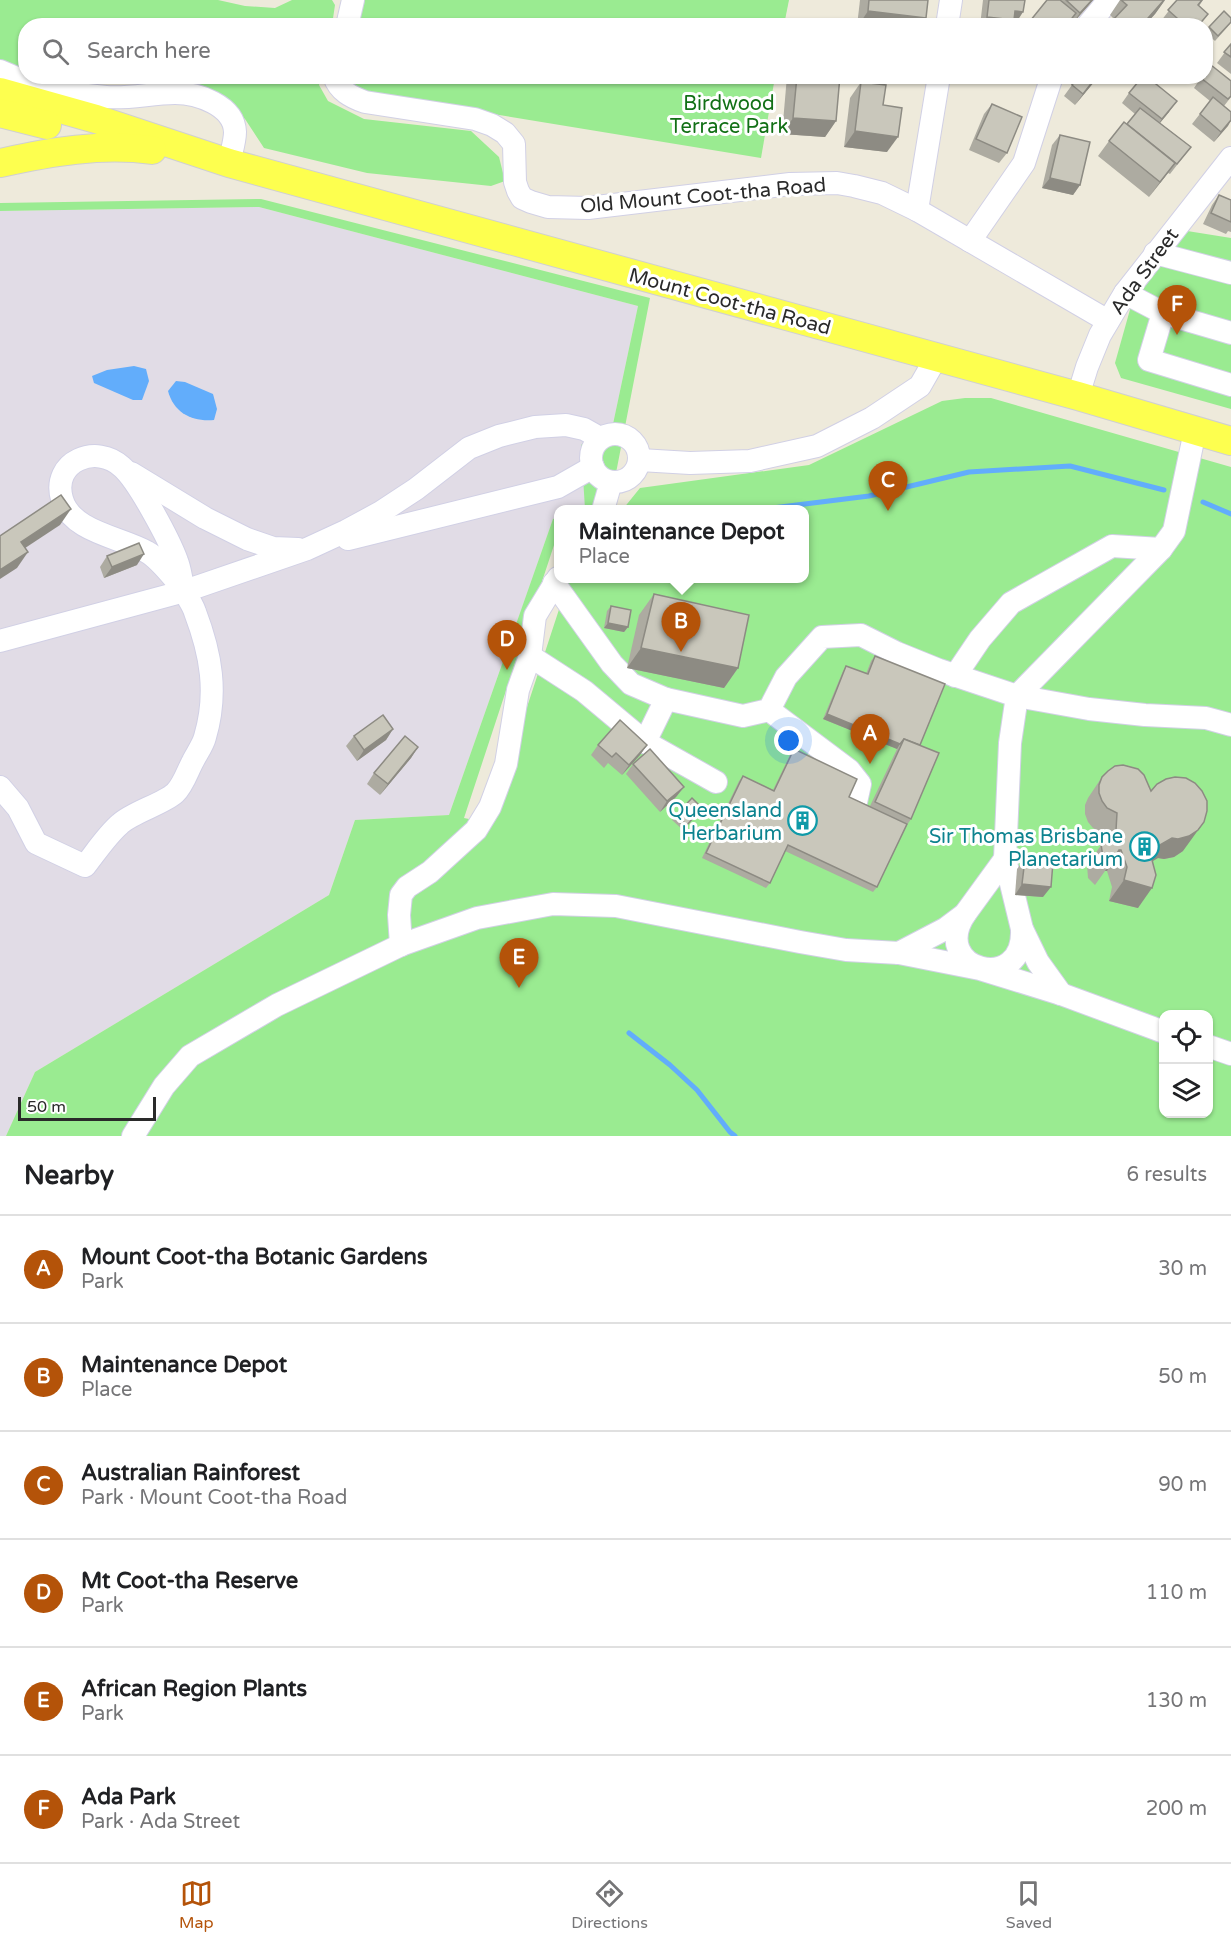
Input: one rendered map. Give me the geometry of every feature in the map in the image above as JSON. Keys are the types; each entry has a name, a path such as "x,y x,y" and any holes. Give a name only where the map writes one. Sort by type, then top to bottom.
{"main road":[{"name":"Mount Coot-tha Road","path":"0,92 96,119 228,163 1078,396 1231,441"},
{"name":"Mount Coot-tha Road","path":"0,113 164,152 228,163"},
{"path":"0,163 110,147 164,152"}],"street":[{"path":"349,18 353,0"},
{"path":"948,18 951,0"},
{"path":"1094,18 1109,0"},
{"path":"0,71 18,78"},
{"path":"37,84 53,89 109,98 185,93 204,99 218,105 232,119 235,130 228,163"},
{"name":"Old Mount Coot-tha Road","path":"338,84 350,96 365,102 475,119 492,125 505,133 514,144 515,182 522,198 548,207 621,206 790,184 837,183 882,193 917,210 1108,321"},
{"path":"917,210 938,84"},
{"path":"970,241 1024,163 1049,84"},
{"name":"Ada Street","path":"1078,396 1100,335 1125,292 1231,158"},
{"path":"1155,253 1231,273"},
{"path":"1125,292 1163,313 1231,333"},
{"path":"1163,313 1149,360 1231,385"},
{"path":"640,460 690,463 750,461 817,446 872,418 920,386 936,358"},
{"path":"185,591 150,553 123,540 95,532 64,508 59,491 61,476 69,466 82,458 97,456 114,459 126,470 205,518 247,539 273,548 307,549 381,512 416,489 469,448 499,436 535,427 566,425 584,429 600,438"},
{"path":"1061,994 1038,962 1022,929 1005,859 1010,743 1017,696 1161,549 1174,531 1195,431"},
{"path":"607,434 624,434 631,438 640,452 638,468 633,475 619,482 611,482 597,474 592,467 591,452 600,438 607,434"},
{"path":"0,641 185,591 307,549 558,487 592,467"},
{"path":"0,787 18,808 36,843 85,866 120,823 176,792 205,738 213,696 208,650 170,544 126,470"},
{"path":"604,505 611,482"},
{"path":"955,676 980,639 1011,603 1112,546 1161,549"},
{"path":"401,945 399,915 401,895 407,886 430,872 476,830 490,807 506,764 518,690 530,656 535,616 555,583"},
{"path":"557,583 612,664 631,684 666,699 743,716 769,710 786,677 822,637 861,635 897,653 955,676 1017,696 1089,709 1206,718 1231,725"},
{"path":"530,656 584,691 645,742 716,782"},
{"path":"645,742 666,699"},
{"path":"769,710 849,770 860,784 856,802"},
{"path":"1005,859 957,925 955,938 958,951 966,962 981,969 996,969 1008,964 1017,954 1022,942 1022,929"},
{"path":"133,1136 164,1086 190,1056 277,1005 401,945 477,918 553,904 616,906 846,950 899,953 981,969 1061,994 1159,1030"},
{"path":"899,953 945,929 965,914"},
{"path":"1213,1047 1231,1054"}],"shaded area":[{"path":"259,207 638,306 613,424 593,432 581,445 586,505 554,505 554,519 449,815 355,820 329,895 35,1072 6,1136 0,1136 0,211"}],"green space":[{"path":"0,0 218,0 245,6 275,8 292,0 332,0 335,5 333,18 18,18 18,73 0,68"},
{"path":"362,0 789,0 785,18 359,18"},
{"path":"184,84 319,84 328,101 364,119 471,131 499,157 505,181 491,186 367,173 264,148 245,119 216,93"},
{"name":"Birdwood Terrace Park","path":"348,84 774,84 761,158 347,90"},
{"path":"261,199 650,298 610,505 585,505 581,445 593,432 613,424 638,306 259,207 0,211 0,203"},
{"path":"1181,230 1231,238 1231,409 1121,378 1115,363 1131,306"},
{"path":"965,398 991,398 1231,467 1231,1136 6,1136 35,1072 329,895 355,820 449,815 553,519 554,545 464,818 489,823 568,583 809,583 809,505 626,505 640,488 809,465 942,401"}],"water":[{"path":"134,366 146,369 149,381 142,400 133,400 94,383 92,376 107,370"},
{"path":"176,381 185,382 213,394 217,409 214,420 191,418 179,410 168,391"}],"building":[{"path":"869,0 928,0 926,18 868,11"},
{"path":"989,0 1025,0 1023,12 1015,11 1014,18 987,17"},
{"path":"1047,0 1060,0 1076,13 1072,18 1032,18"},
{"path":"1066,0 1092,0 1080,13"},
{"path":"1121,0 1164,0 1148,18 1115,18 1127,5"},
{"path":"1177,0 1202,0 1198,5 1208,14 1205,18 1177,18 1168,10"},
{"path":"1224,11 1231,18 1231,22 1218,36 1213,31 1213,23"},
{"path":"1231,44 1231,57 1224,52"},
{"path":"1213,67 1231,81 1231,96 1228,99 1209,84 1213,84"},
{"path":"796,84 839,84 836,121 793,118"},
{"path":"861,84 886,85 883,105 902,108 898,137 855,131"},
{"path":"1073,84 1091,84 1083,94"},
{"path":"1136,84 1156,84 1177,101 1162,119 1129,93"},
{"path":"1213,97 1231,112 1231,120 1221,132 1200,114"},
{"path":"992,104 1022,117 1007,153 976,139"},
{"path":"1140,108 1191,147 1177,164 1127,124"},
{"path":"1124,122 1175,163 1160,182 1109,141"},
{"path":"1060,135 1090,142 1080,185 1050,178"},
{"path":"1219,195 1231,200 1231,222 1211,213"},
{"path":"61,495 71,509 21,542 28,552 0,570 0,536"},
{"path":"139,543 144,554 112,567 107,556"},
{"path":"654,594 749,615 738,668 641,648"},
{"path":"611,606 631,610 628,627 608,623"},
{"path":"875,656 945,684 920,745 904,739 900,744 827,714 846,666 868,674"},
{"path":"383,715 393,729 364,750 354,736"},
{"path":"620,720 647,745 629,765 616,753 612,757 598,745"},
{"path":"405,736 418,747 388,784 374,773"},
{"path":"904,739 939,753 911,819 875,802"},
{"path":"650,749 684,787 667,801 633,764"},
{"name":"Queensland Herbarium","path":"794,749 857,779 849,797 907,824 877,887 788,845 770,883 706,853 743,776 774,791"},
{"name":"Sir Thomas Brisbane Planetarium","path":"1123,765 1138,769 1144,775 1151,791 1166,779 1186,778 1195,783 1207,801 1204,822 1198,830 1189,836 1172,838 1158,846 1152,860 1156,875 1152,888 1124,880 1127,867 1121,850 1110,864 1103,857 1101,844 1109,833 1116,830 1117,813 1107,808 1102,801 1099,785 1102,777 1108,771 1115,766"},
{"path":"692,798 702,808 687,825 676,815"},
{"path":"1025,859 1053,862 1051,887 1022,884"}],"waterway":[{"path":"797,505 869,496 969,472 1070,466 1164,490"},
{"path":"1203,502 1231,514"},
{"path":"629,1033 670,1065 697,1090 735,1136"}],"place":[{"name":"Ada Park","path":"1177,335"},
{"name":"Australian Rainforest","path":"888,511"},
{"name":"Maintenance Depot","path":"681,652"},
{"name":"Mt Coot-tha Reserve","path":"507,670"},
{"name":"Mount Coot-tha Botanic Gardens","path":"870,764"},
{"name":"Queensland Herbarium","path":"803,821"},
{"name":"Sir Thomas Brisbane Planetarium","path":"1144,847"},
{"name":"African Region Plants","path":"519,988"}]}
